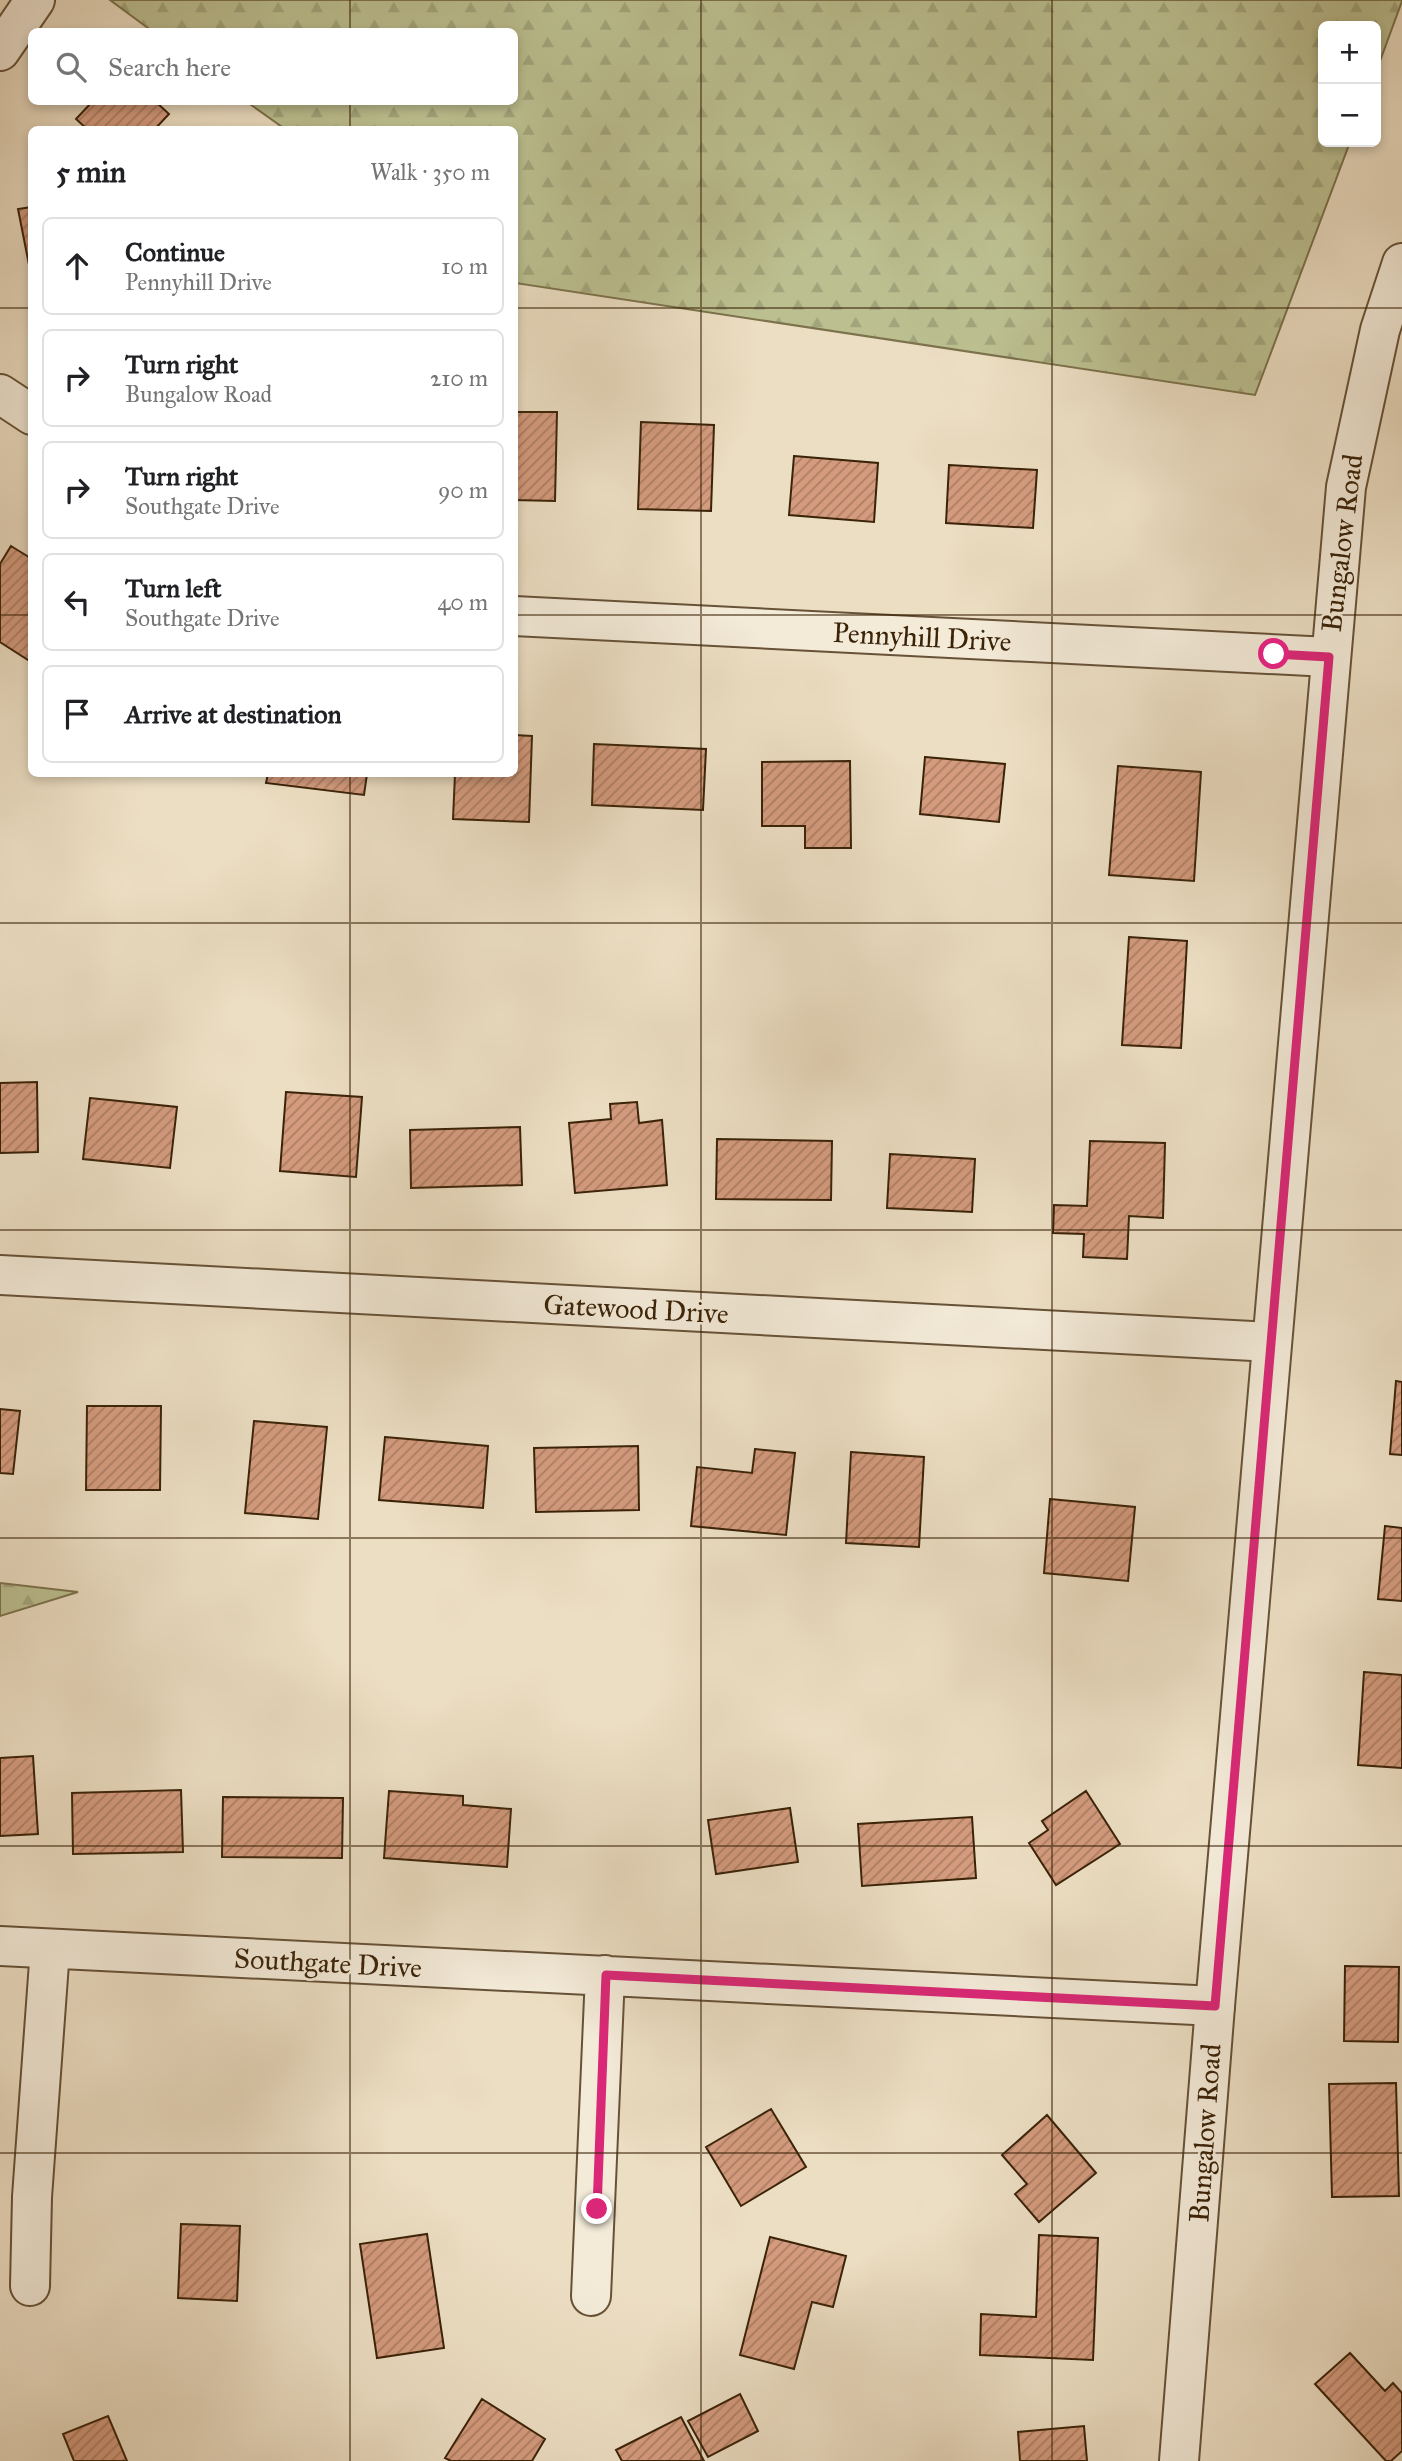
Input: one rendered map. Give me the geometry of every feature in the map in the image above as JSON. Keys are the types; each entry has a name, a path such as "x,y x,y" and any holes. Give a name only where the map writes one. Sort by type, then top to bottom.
{"street":[{"path":"0,51 35,0"},
{"name":"Bungalow Road","path":"1179,2461 1329,657 1346,487 1380,330 1402,263"},
{"path":"0,394 28,412"},
{"name":"Pennyhill Drive","path":"518,616 1329,657"},
{"name":"Gatewood Drive","path":"0,1275 1272,1342"},
{"name":"Southgate Drive","path":"0,1946 1215,2006"},
{"path":"30,2286 32,2197 50,1949"},
{"path":"591,2296 606,1975"}],"green space":[{"path":"110,0 1402,0 1381,58 1381,21 1318,21 1318,147 1348,147 1255,395 518,283 518,126 281,126 251,105 518,105 518,28 148,28"},
{"path":"0,1583 78,1592 0,1616"}],"building":[{"path":"89,105 159,105 169,114 158,126 84,126 76,119"},
{"path":"28,208 28,260 18,209"},
{"path":"518,412 557,412 555,501 518,500"},
{"path":"641,422 714,425 711,511 638,509"},
{"path":"794,456 878,463 874,522 789,515"},
{"path":"949,465 1037,470 1033,528 946,523"},
{"path":"11,546 28,557 28,660 0,642 0,564"},
{"path":"518,735 532,736 529,822 453,819 455,777 518,777"},
{"path":"594,744 706,749 703,810 592,805"},
{"path":"925,757 1005,764 999,822 920,814"},
{"path":"850,761 851,848 805,848 805,826 762,826 762,762"},
{"path":"1118,766 1201,772 1194,881 1109,875"},
{"path":"267,777 367,777 364,795 266,783"},
{"path":"1129,937 1187,941 1181,1048 1122,1045"},
{"path":"37,1082 38,1152 0,1153 0,1083"},
{"path":"286,1092 362,1097 356,1177 280,1171"},
{"path":"90,1098 177,1107 170,1168 83,1159"},
{"path":"637,1102 639,1123 662,1120 667,1185 575,1193 569,1123 611,1119 610,1104"},
{"path":"520,1127 522,1185 411,1188 410,1130"},
{"path":"717,1139 832,1141 831,1200 716,1199"},
{"path":"1090,1141 1165,1143 1163,1218 1129,1216 1127,1259 1083,1257 1084,1234 1053,1233 1054,1205 1087,1206"},
{"path":"890,1154 975,1159 972,1212 887,1208"},
{"path":"1396,1381 1402,1382 1402,1455 1390,1454"},
{"path":"87,1406 161,1406 160,1490 86,1490"},
{"path":"0,1409 20,1411 13,1474 0,1473"},
{"path":"254,1421 327,1427 318,1519 245,1513"},
{"path":"385,1437 488,1446 483,1508 379,1500"},
{"path":"638,1446 639,1510 536,1512 534,1448"},
{"path":"755,1449 795,1453 786,1535 691,1526 697,1467 752,1473"},
{"path":"851,1452 924,1457 919,1547 846,1543"},
{"path":"1050,1499 1135,1507 1128,1581 1044,1573"},
{"path":"1385,1526 1402,1528 1402,1601 1378,1599"},
{"path":"1364,1672 1402,1675 1402,1768 1358,1765"},
{"path":"33,1756 38,1834 0,1836 0,1758"},
{"path":"181,1790 183,1852 73,1854 72,1793"},
{"path":"389,1791 463,1796 463,1805 511,1809 507,1867 384,1858"},
{"path":"1086,1791 1120,1844 1056,1885 1029,1843 1048,1830 1042,1821"},
{"path":"223,1797 343,1798 342,1858 222,1857"},
{"path":"790,1808 798,1862 716,1874 708,1820"},
{"path":"972,1817 976,1878 862,1886 858,1824"},
{"path":"1345,1966 1399,1967 1398,2042 1344,2041"},
{"path":"1396,2083 1399,2196 1332,2197 1329,2084"},
{"path":"771,2109 806,2167 741,2206 706,2147"},
{"path":"1047,2115 1096,2173 1039,2222 1015,2194 1027,2184 1002,2155"},
{"path":"181,2224 240,2226 237,2301 178,2298"},
{"path":"427,2234 444,2348 377,2358 360,2244"},
{"path":"1039,2235 1098,2238 1093,2360 980,2355 981,2314 1036,2317"},
{"path":"770,2237 846,2256 833,2307 812,2302 794,2369 740,2355"},
{"path":"1350,2353 1385,2391 1393,2383 1402,2393 1402,2451 1391,2461 1386,2461 1315,2384"},
{"path":"740,2394 758,2431 708,2457 688,2421"},
{"path":"482,2399 545,2439 532,2461 451,2461 445,2458"},
{"path":"108,2416 127,2461 74,2461 63,2434"},
{"path":"681,2417 704,2461 622,2461 616,2450"},
{"path":"1084,2426 1087,2461 1020,2461 1018,2432"}],"route":[{"path":"597,2209 606,1975 1215,2006 1329,657 1274,654"}]}
